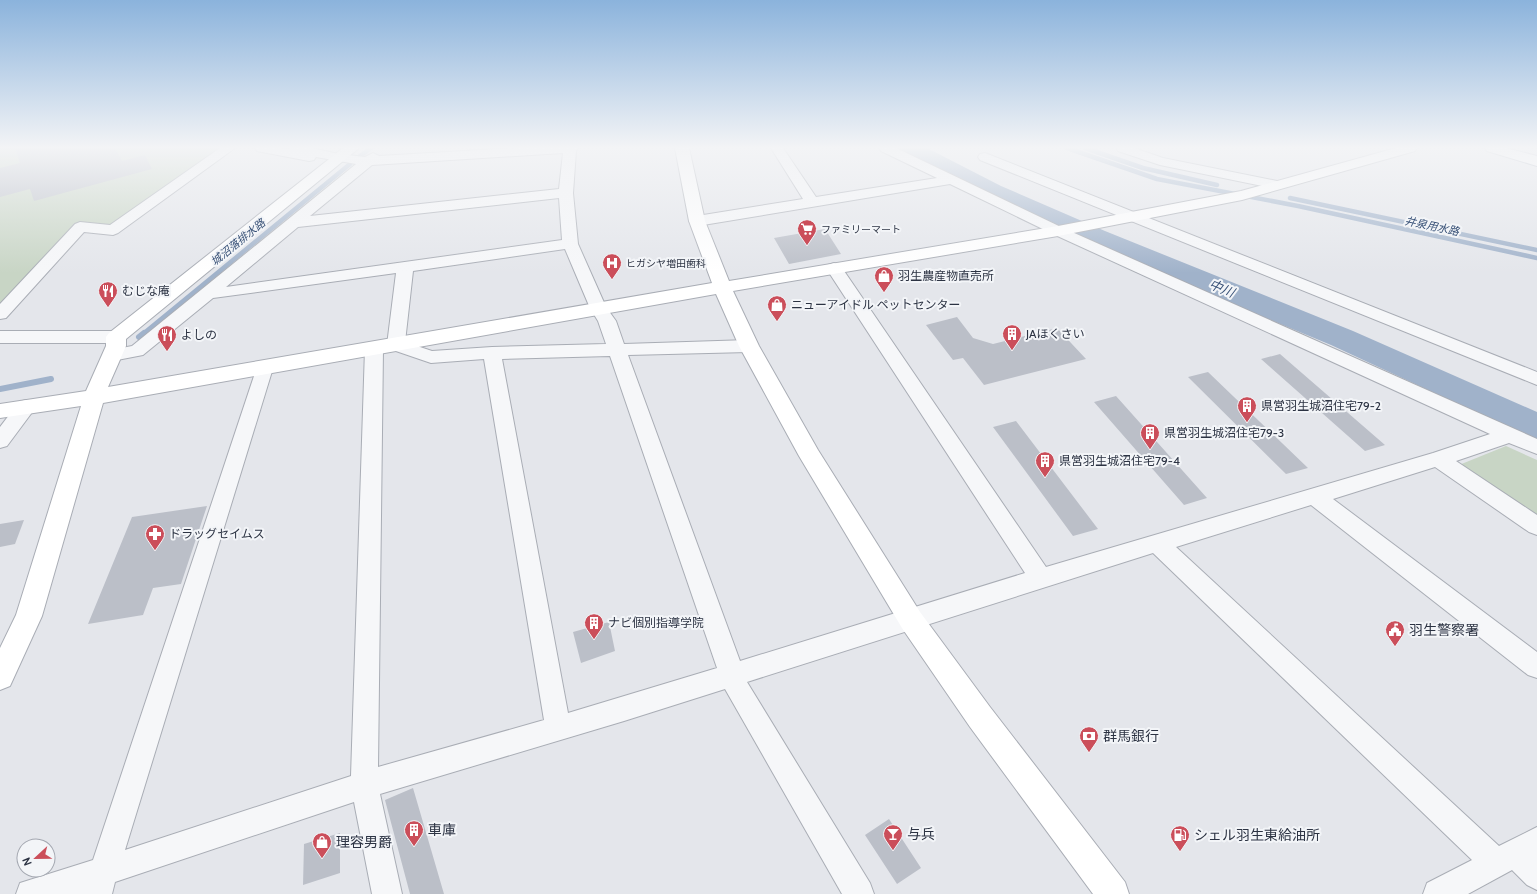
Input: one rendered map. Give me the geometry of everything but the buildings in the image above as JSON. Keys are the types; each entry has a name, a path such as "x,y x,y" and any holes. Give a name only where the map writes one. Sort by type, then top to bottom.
{"street":[{"path":"0,314 80,227 113,230 169,190"},
{"path":"3,668 29,616 94,397 114,346 301,190"},
{"path":"0,337 114,346 137,351 333,190"},
{"path":"566,190 570,244 598,308 606,321 736,686 859,894"},
{"path":"691,190 697,221 723,288 749,346 810,456 911,620 984,723 1113,894"},
{"path":"804,190 812,202"},
{"path":"697,221 889,190"},
{"path":"971,190 1058,231 1537,447"},
{"path":"1067,190 1537,379"},
{"path":"0,411 94,397 374,349 598,308 1058,231 1259,190"},
{"path":"292,223 566,193"},
{"path":"209,293 222,293 570,244"},
{"path":"396,345 404,267"},
{"path":"834,268 1041,578"},
{"path":"396,345 431,357 492,352 749,346"},
{"path":"374,349 364,785 387,894"},
{"path":"492,352 558,728"},
{"path":"100,883 264,368"},
{"path":"0,441 26,407"},
{"path":"31,894 100,883 364,785 732,675 1041,578 1438,459 1509,435"},
{"path":"1438,459 1537,526"},
{"path":"1314,496 1537,667"},
{"path":"1156,543 1516,852 1537,875"},
{"path":"1438,894 1516,852"}],"green space":[{"path":"0,190 161,190 110,226 78,222 0,305"},
{"path":"1506,446 1537,460 1537,516 1459,465"}],"waterway":[{"name":"城沼落排水路","path":"143,334 319,190"},
{"name":"中川","path":"990,190 1095,237 1342,338 1537,426"},
{"name":"井泉用水路","path":"1213,190 1298,206 1537,258"},
{"path":"1290,198 1537,250"},
{"name":"城沼落排水路","path":"139,337 144,333"},
{"name":"城沼落排水路","path":"0,389 51,379"}],"place":[{"name":"ファミリーマート","path":"807,246"},
{"name":"ヒガシヤ増田歯科","path":"612,280"},
{"name":"羽生農産物直売所","path":"884,293"},
{"name":"むじな庵","path":"108,308"},
{"name":"ニューアイドル ペットセンター","path":"777,322"},
{"name":"JAほくさい","path":"1012,351"},
{"name":"よしの","path":"167,352"},
{"name":"県営羽生城沼住宅79-2","path":"1247,423"},
{"name":"県営羽生城沼住宅79-3","path":"1150,450"},
{"name":"県営羽生城沼住宅79-4","path":"1045,478"},
{"name":"ドラッグセイムス","path":"155,551"},
{"name":"ナビ個別指導学院","path":"594,640"},
{"name":"羽生警察署","path":"1395,647"},
{"name":"群馬銀行","path":"1089,753"},
{"name":"車庫","path":"414,847"},
{"name":"与兵","path":"893,851"},
{"name":"シェル羽生東給油所","path":"1180,852"},
{"name":"理容男爵","path":"322,859"}]}
